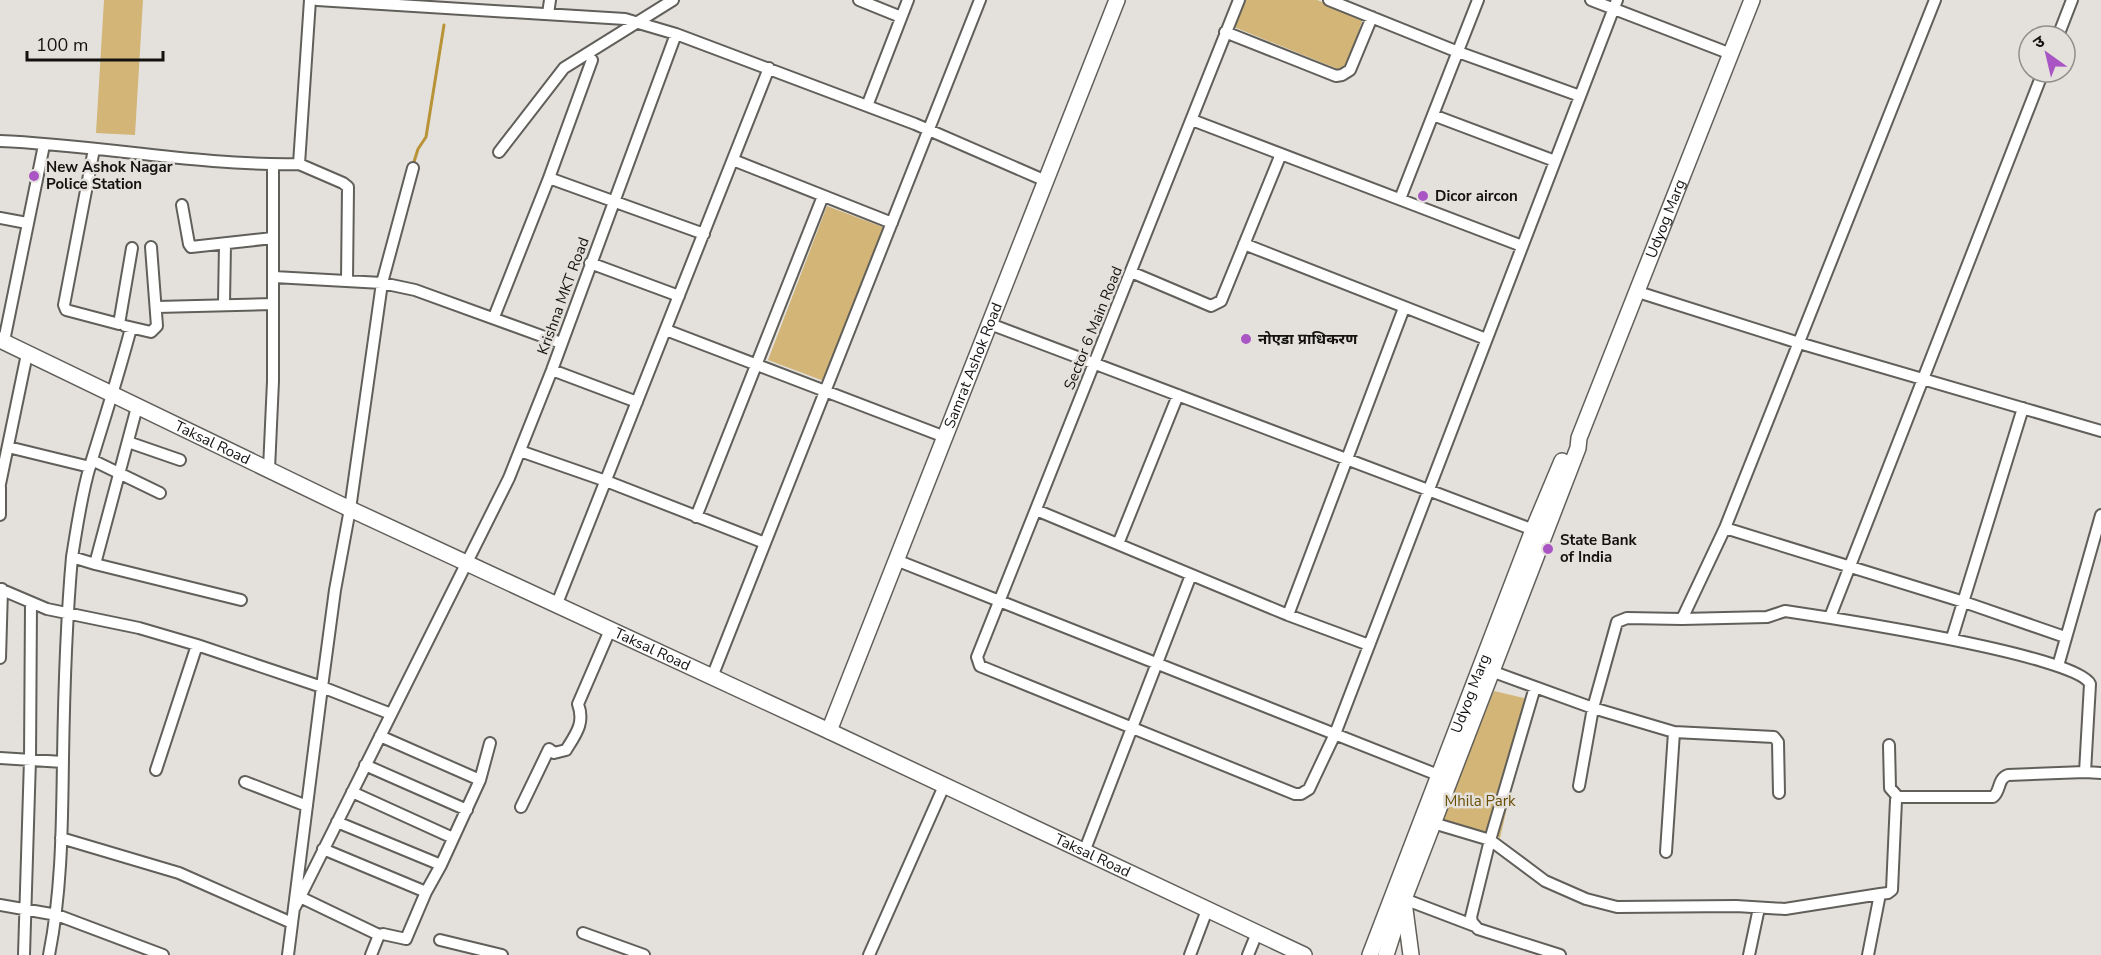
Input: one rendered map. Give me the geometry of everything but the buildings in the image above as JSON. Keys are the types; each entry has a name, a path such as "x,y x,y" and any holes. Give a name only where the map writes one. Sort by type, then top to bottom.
{"street":[{"path":"299,164 310,0"},
{"path":"317,0 625,19 640,22 929,129 1046,180"},
{"path":"542,0 545,14"},
{"path":"545,14 550,0"},
{"path":"499,152 564,68 674,0"},
{"path":"859,0 902,17"},
{"path":"867,106 908,0"},
{"path":"712,677 980,0"},
{"name":"Samrat Ashok Road","path":"829,731 1117,0"},
{"name":"Sector 6 Main Road","path":"1133,727 980,666 977,657 1239,0"},
{"path":"1329,0 1458,52 1580,96"},
{"path":"1400,200 1478,0"},
{"path":"1591,0 1615,4 1731,54"},
{"name":"Udyog Marg","path":"1370,955 1438,775 1539,532 1578,448 1579,438 1752,0"},
{"path":"1682,619 1725,528 1935,0"},
{"path":"2063,24 2072,0"},
{"path":"1133,727 1295,794 1301,794 1309,789 1335,734 1615,4"},
{"path":"1225,32 1336,76 1350,70 1372,16"},
{"name":"Krishna MKT Road","path":"298,902 509,478 552,370 676,34"},
{"path":"494,317 549,178 592,60"},
{"path":"556,606 769,69"},
{"path":"1830,617 2038,84"},
{"path":"1433,115 1555,160"},
{"path":"1192,120 1522,246"},
{"path":"0,141 199,160 273,165 299,164 348,187 347,280"},
{"path":"2,340 44,145"},
{"path":"94,149 64,305 68,312 147,332 155,329 157,306 151,247"},
{"path":"1131,273 1211,306 1221,301 1281,154"},
{"path":"733,160 892,223"},
{"path":"269,469 273,381 273,165"},
{"path":"288,955 292,922 298,902 307,807 335,590 350,509 382,283 413,168"},
{"path":"549,178 704,234"},
{"path":"696,517 823,196"},
{"path":"182,206 190,246 273,238"},
{"path":"0,218 27,223"},
{"path":"224,304 225,244"},
{"path":"1244,244 1486,339"},
{"path":"119,324 132,248"},
{"path":"590,263 679,296"},
{"path":"274,277 382,283 416,290 561,343"},
{"path":"1638,292 1799,343 2101,431"},
{"path":"157,306 273,304"},
{"path":"1288,615 1404,308"},
{"path":"990,324 1539,532"},
{"path":"49,955 57,915 67,613 72,557 91,463 113,395 131,327"},
{"path":"666,330 945,437"},
{"name":"Taksal Road","path":"2,340 350,509 1304,955"},
{"path":"0,515 0,485 27,354"},
{"path":"552,370 637,402"},
{"path":"1118,544 1178,395"},
{"path":"95,564 137,407"},
{"path":"1952,638 2023,408"},
{"path":"128,442 180,460"},
{"path":"8,447 91,463 120,472 160,493"},
{"path":"520,451 606,481 765,543"},
{"path":"1036,510 1288,615 1369,645"},
{"path":"2058,666 2101,515"},
{"path":"1725,528 1964,602 2066,637"},
{"name":"Udyog Marg","path":"1386,955 1404,899 1491,671 1539,532"},
{"path":"72,557 241,600"},
{"path":"896,560 1438,775"},
{"path":"1084,852 1191,575"},
{"path":"0,658 1,589 31,604 139,628 198,645 322,687 391,714"},
{"path":"24,955 30,759 31,604"},
{"path":"1579,786 1593,708 1617,622 1627,618 1769,617 1785,612 1830,617 1952,638 2058,666 2086,677 2090,684 2085,772"},
{"path":"521,807 549,749 554,753 566,750 578,731 581,713 578,704 610,630"},
{"path":"156,770 198,645"},
{"path":"1491,671 1593,708 1674,732 1776,738 1779,793"},
{"path":"1475,926 1471,917 1490,840 1535,687"},
{"path":"1666,852 1674,732"},
{"path":"380,736 480,780"},
{"path":"298,902 379,935 406,939 480,780 490,742"},
{"path":"1889,745 1890,788 1898,797 1993,797 2005,775 2101,773"},
{"path":"0,758 63,762"},
{"path":"365,765 467,810"},
{"path":"245,782 307,807"},
{"path":"869,955 944,786"},
{"path":"352,792 453,838"},
{"path":"1433,823 1490,840 1545,881 1602,904 1617,907 1785,909 1888,893 1892,890 1896,800 1898,797"},
{"path":"337,822 441,865"},
{"path":"61,838 179,873 292,922"},
{"path":"323,849 426,892"},
{"path":"1868,955 1880,894"},
{"path":"1411,955 1404,899 1560,955"},
{"path":"0,905 57,915 164,955"},
{"path":"1749,955 1759,908"},
{"path":"1190,955 1207,910"},
{"path":"583,933 644,955"},
{"path":"1248,955 1257,933"},
{"path":"371,955 379,935"},
{"path":"440,940 502,955"}],"green space":[{"path":"104,0 143,0 135,135 96,133"},
{"path":"1246,0 1317,0 1363,18 1345,72 1234,27"},
{"path":"827,206 888,229 829,383 768,360"},
{"name":"Mhila Park","path":"1494,691 1532,700 1500,838 1441,821"}],"waterway":[{"path":"413,165 418,149 426,137 444,25"}],"place":[{"name":"New Ashok Nagar Police Station","path":"34,176"},
{"name":"Dicor aircon","path":"1423,196"},
{"name":"नोएडा प्राधिकरण","path":"1246,339"},
{"name":"State Bank of India","path":"1548,549"}]}
